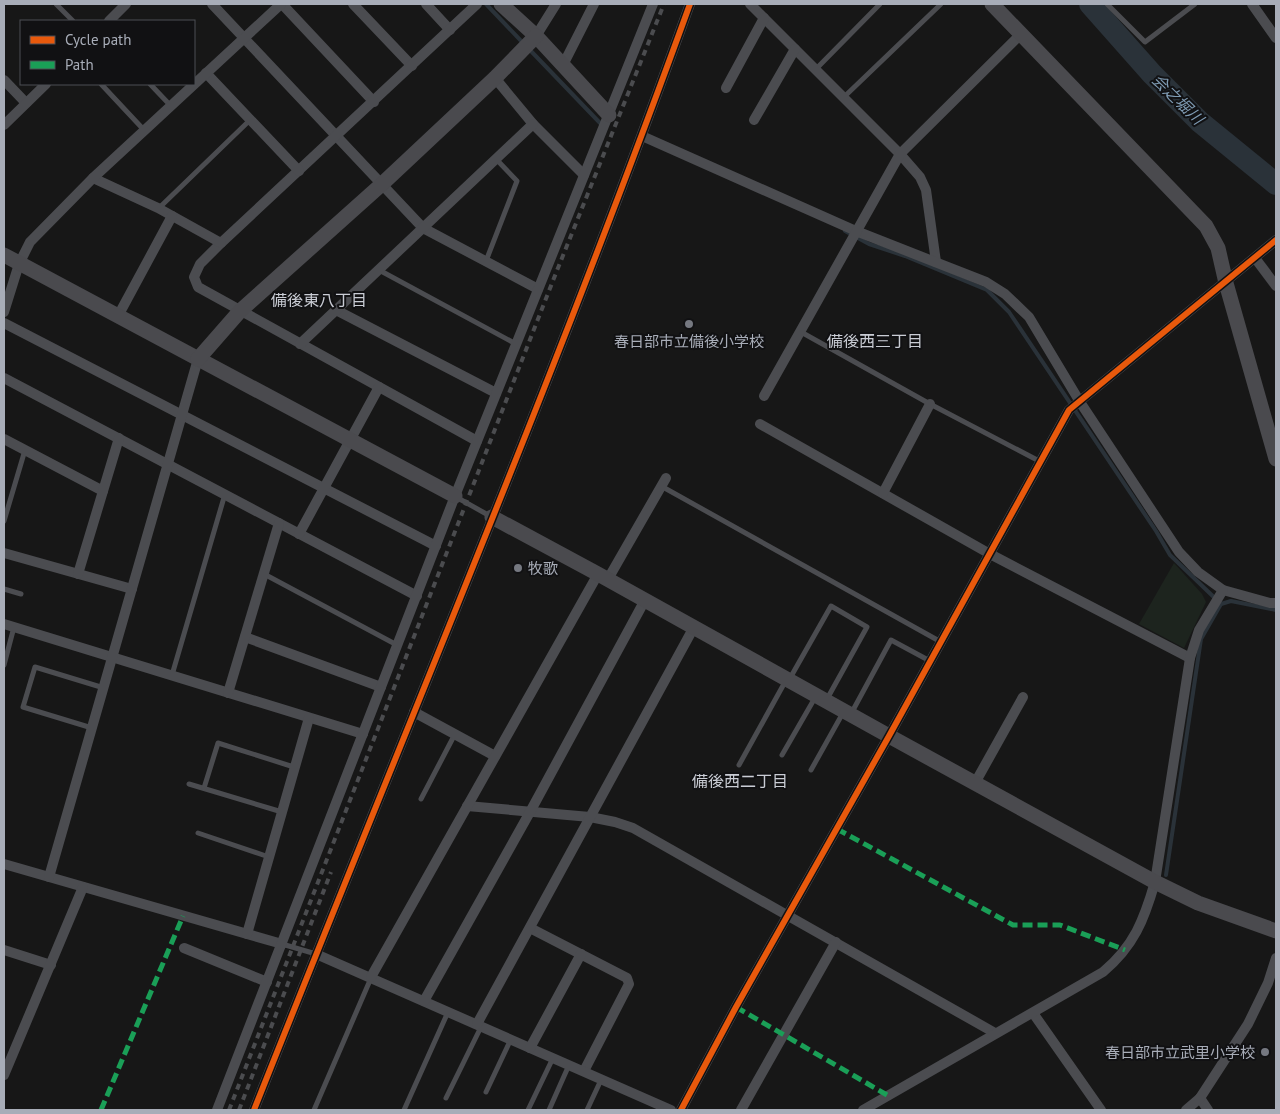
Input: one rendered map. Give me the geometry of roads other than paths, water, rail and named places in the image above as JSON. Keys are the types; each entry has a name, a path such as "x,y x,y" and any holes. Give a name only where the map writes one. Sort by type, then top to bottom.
{"street":[{"path":"110,20 126,4"},
{"path":"212,4 423,228 538,289"},
{"path":"195,82 281,4 374,102"},
{"path":"353,4 412,66"},
{"path":"426,4 450,30"},
{"path":"477,4 221,243 200,264 194,277 198,287 478,441"},
{"path":"50,877 198,359 240,311 382,184 495,78 536,36 556,4"},
{"path":"563,65 594,4"},
{"path":"217,1110 455,496 653,4"},
{"path":"254,1110 492,517 642,136 690,4"},
{"path":"750,4 900,154 920,177 926,190 936,262"},
{"path":"992,4 1206,226 1218,248 1226,283 1276,459"},
{"path":"1252,4 1276,38"},
{"path":"507,6 609,115"},
{"path":"726,88 764,18"},
{"path":"764,396 900,154 1021,34"},
{"path":"754,120 795,49"},
{"path":"206,73 299,171"},
{"path":"495,78 533,124 584,175"},
{"path":"4,80 26,103"},
{"path":"4,125 45,85"},
{"path":"4,312 19,264 30,242 93,178 191,85"},
{"path":"300,344 533,124"},
{"path":"642,136 856,231 986,282 1005,294 1029,317 1080,402 1179,552 1198,572 1223,590 1270,603 1276,602"},
{"path":"93,178 158,208 221,243"},
{"path":"118,316 172,216"},
{"path":"681,1110 736,1007 931,661 1069,410 1276,240"},
{"path":"4,255 455,496"},
{"path":"1255,258 1276,286"},
{"path":"336,310 496,394"},
{"path":"4,323 436,546"},
{"path":"4,378 417,596"},
{"path":"299,534 379,387"},
{"path":"883,493 930,404"},
{"path":"760,424 990,554 1190,658"},
{"path":"78,574 119,438"},
{"path":"4,439 103,491"},
{"path":"371,977 495,756 603,576 664,482"},
{"path":"492,517 603,576 847,713 1155,882 1198,903 1276,931"},
{"path":"228,693 279,523"},
{"path":"4,553 132,590"},
{"path":"863,1110 1103,972 1118,959 1132,940 1146,914 1155,882 1190,658 1199,630 1223,590"},
{"path":"424,1001 530,812 645,600"},
{"path":"4,624 363,734"},
{"path":"479,1025 694,627"},
{"path":"245,637 381,687"},
{"path":"975,783 1023,697"},
{"path":"414,712 495,756"},
{"path":"247,934 309,718"},
{"path":"467,806 590,817 633,828 995,1033"},
{"path":"4,864 282,944"},
{"path":"4,1075 83,887"},
{"path":"530,928 627,978 629,984 584,1071"},
{"path":"741,1110 836,942"},
{"path":"184,948 267,982"},
{"path":"4,950 51,965"},
{"path":"316,954 671,1110"},
{"path":"530,1048 581,954"},
{"path":"1186,1110 1200,1098 1248,1024 1268,983 1276,958"},
{"path":"1033,1013 1101,1110"},
{"path":"1200,1098 1208,1110"}],"lane":[{"path":"56,4 72,20"},
{"path":"815,70 880,4"},
{"path":"843,98 941,4"},
{"path":"1107,4 1145,42 1195,4"},
{"path":"102,85 144,130"},
{"path":"151,85 170,106"},
{"path":"158,208 250,120"},
{"path":"486,262 517,181 496,159"},
{"path":"378,270 516,344"},
{"path":"800,331 930,404 1040,462"},
{"path":"4,521 25,450"},
{"path":"664,482 941,642"},
{"path":"172,675 225,494"},
{"path":"455,496 492,517"},
{"path":"264,574 397,646"},
{"path":"4,589 21,594"},
{"path":"739,765 830,606 867,627 782,755"},
{"path":"4,665 14,627"},
{"path":"811,770 891,640 931,661"},
{"path":"93,728 23,706 35,667 104,688"},
{"path":"421,799 455,734"},
{"path":"204,788 218,743 294,767"},
{"path":"189,784 282,812"},
{"path":"198,833 269,856"},
{"path":"282,944 316,954"},
{"path":"314,1110 371,977"},
{"path":"404,1110 448,1012"},
{"path":"446,1098 479,1025"},
{"path":"486,1092 511,1039"},
{"path":"528,1110 553,1058"},
{"path":"549,1110 569,1065"},
{"path":"587,1110 601,1079"}],"waterway":[{"path":"486,4 524,44"},
{"name":"会之堀川","path":"1090,4 1152,74 1200,122 1276,184"},
{"path":"529,49 600,123"},
{"path":"845,231 869,244 905,256 987,290 1009,312 1156,531 1170,555 1221,604"},
{"path":"1166,875 1201,639 1221,604 1231,601 1276,610"}],"railway":[{"path":"229,1110 556,273 664,4"},
{"path":"239,1110 331,872"}],"place":[{"name":"春日部市立備後小学校","path":"689,324"},
{"name":"牧歌","path":"518,568"},
{"name":"春日部市立武里小学校","path":"1265,1052"}],"district":[{"name":"備後東八丁目","path":"319,300"},
{"name":"備後西三丁目","path":"875,341"},
{"name":"備後西二丁目","path":"740,781"}]}
